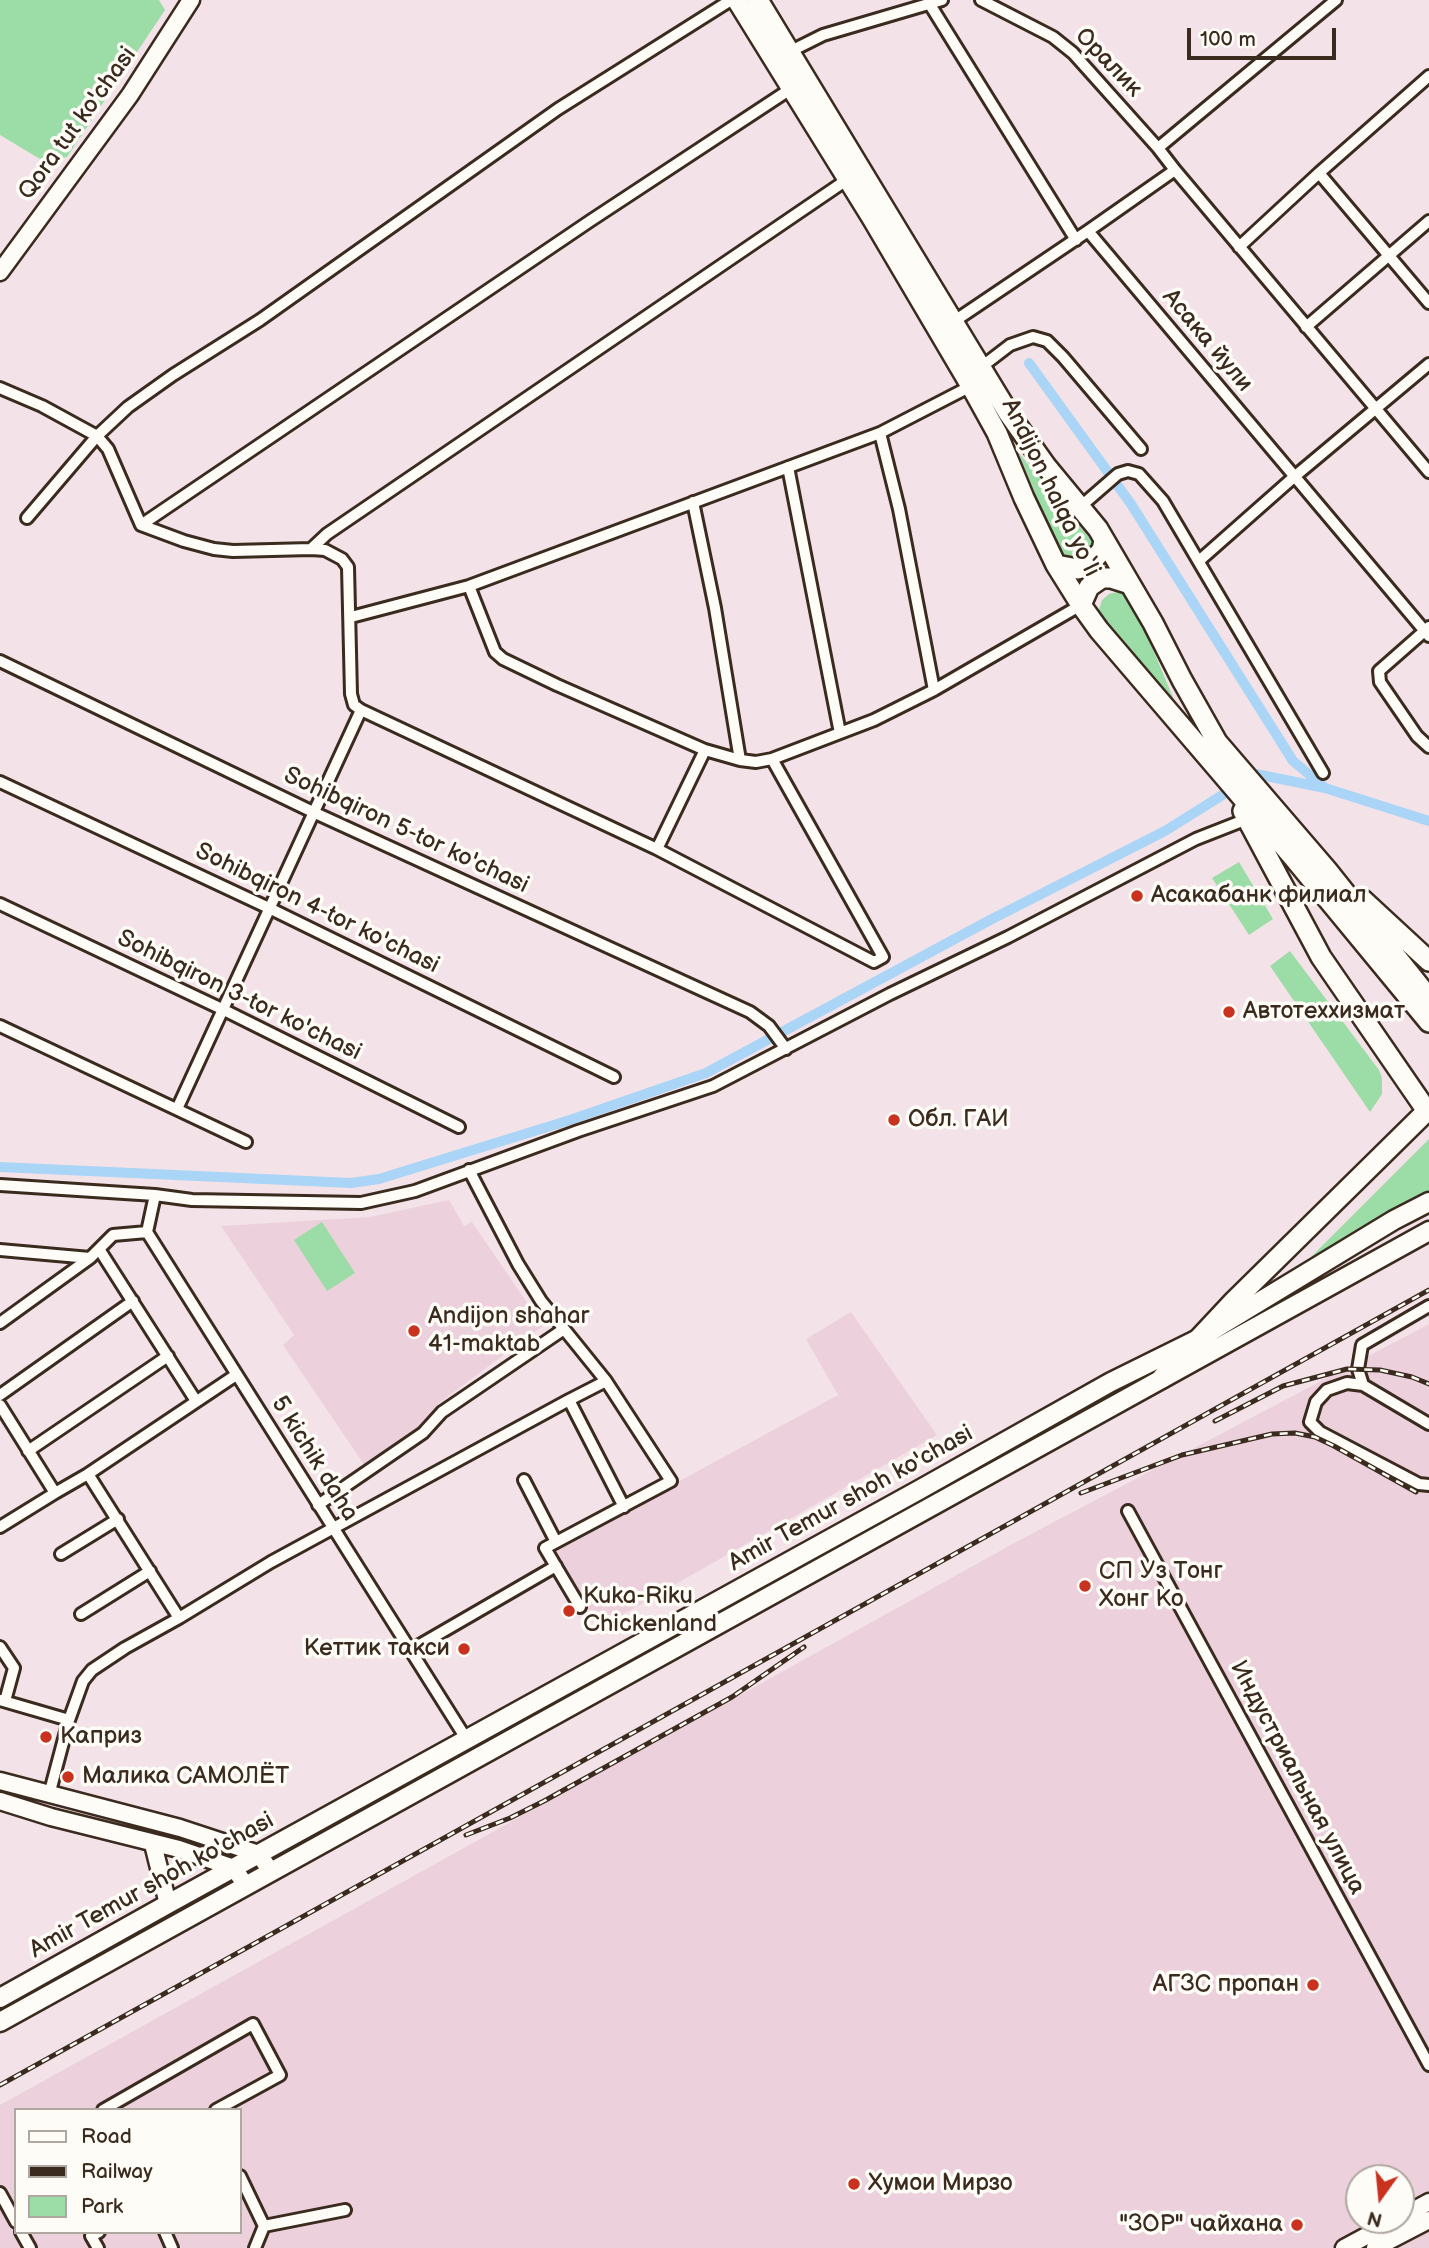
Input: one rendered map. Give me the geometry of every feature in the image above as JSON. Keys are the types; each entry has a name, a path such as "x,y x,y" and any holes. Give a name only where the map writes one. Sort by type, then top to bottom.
{"highway":[{"name":"Andijon halqa yo‘li","path":"737,0 848,179 971,386 997,433 1056,565 1099,630 1428,1013"},
{"name":"Andijon halqa yo‘li","path":"758,0 1009,414 1104,540 1217,742 1327,870 1428,1013"},
{"path":"1056,565 1078,569 1088,566 1102,550 1104,540"},
{"path":"1082,605 1089,587 1102,578 1130,584"},
{"path":"1162,1378 1428,1110 1321,957 1222,774"},
{"path":"1327,870 1429,961"}],"main road":[{"name":"Qora tut ko'chasi","path":"0,272 130,95 191,0"},
{"name":"Amir Temur shoh ko'chasi","path":"0,1998 1111,1382 1198,1339 1394,1220 1429,1202"},
{"name":"Amir Temur shoh ko'chasi","path":"0,2022 1429,1231"},
{"path":"0,1781 180,1828 259,1854 271,1872"},
{"path":"0,1801 179,1849 234,1868 246,1886"},
{"path":"153,1844 168,1904"},
{"path":"1375,2248 1429,2220"},
{"path":"1344,2248 1370,2234"}],"street":[{"path":"27,518 97,436 128,407 260,320 558,109 731,0"},
{"path":"789,52 823,36 942,0"},
{"name":"Оралик","path":"981,0 1053,37 1073,52 1158,148"},
{"path":"1336,0 1158,148 1429,472"},
{"path":"929,4 1076,240"},
{"path":"1239,247 1429,76"},
{"path":"141,525 579,228 792,88"},
{"path":"953,322 1175,170"},
{"path":"1319,173 1429,303"},
{"path":"311,549 327,534 848,179"},
{"path":"1306,327 1429,221"},
{"name":"Асака йули","path":"1088,231 1294,477 1428,631"},
{"path":"980,368 1010,345 1033,338 1047,341 1140,449"},
{"path":"1200,560 1429,364"},
{"path":"351,617 469,586 880,433 971,386"},
{"path":"0,388 42,405 97,436 108,449 141,525 214,549 311,549 334,554 348,567 351,694 354,705 361,710 657,849 874,962 883,957 772,759"},
{"path":"880,433 899,509 934,690"},
{"path":"788,467 840,733"},
{"path":"1080,507 1118,474 1128,471 1139,474 1163,500 1323,774"},
{"path":"693,502 715,608 740,760"},
{"path":"469,586 495,652 503,659 705,750 756,762 772,759 874,720 934,690 1082,605"},
{"path":"1428,631 1379,671 1380,682 1417,736 1429,747"},
{"name":"Sohibqiron 5-tor ko'chasi","path":"0,661 313,812 750,1012 769,1026 784,1046"},
{"path":"177,1108 361,710"},
{"path":"657,849 705,750"},
{"name":"Sohibqiron 4-tor ko'chasi","path":"0,782 271,909 614,1077"},
{"path":"0,1185 192,1199 361,1203 415,1191 713,1086 784,1046 1008,937 1196,839 1247,819"},
{"name":"Sohibqiron 3-tor ko'chasi","path":"0,904 224,1010 459,1127"},
{"path":"0,1026 246,1142"},
{"path":"469,1170 518,1264 541,1301 606,1381 671,1481 545,1548 580,1607"},
{"path":"0,1323 90,1258 113,1235 147,1232 155,1195"},
{"name":"5 kichik daha","path":"147,1232 467,1740"},
{"path":"99,1249 197,1401"},
{"path":"0,1250 90,1258"},
{"path":"0,1395 132,1301"},
{"path":"1363,1385 1358,1369 1362,1345 1429,1306"},
{"path":"318,1505 423,1433 442,1412 564,1329"},
{"path":"28,1451 168,1356"},
{"path":"0,1527 88,1474 236,1375"},
{"path":"50,1795 69,1720 83,1681 92,1671 125,1648 271,1562 606,1381"},
{"path":"1429,1423 1363,1385 1347,1383 1327,1390 1316,1402 1310,1422 1320,1432 1419,1484 1429,1485"},
{"path":"569,1401 624,1507"},
{"path":"0,1405 55,1493"},
{"path":"88,1474 179,1618"},
{"path":"524,1480 556,1542"},
{"name":"Индустриальная улица","path":"1128,1511 1429,2065"},
{"path":"61,1554 118,1519"},
{"path":"411,1650 556,1566"},
{"path":"81,1615 150,1571"},
{"path":"0,1647 14,1668 3,1701 69,1720"},
{"path":"106,2108 253,2024 280,2075 219,2108"},
{"path":"0,2193 14,2218"},
{"path":"244,2195 264,2226"},
{"path":"264,2226 345,2210"},
{"path":"255,2248 264,2226"}],"shaded area":[{"name":"Andijon shahar 41-maktab","path":"449,1200 464,1226 472,1222 543,1326 439,1403 423,1427 365,1466 283,1345 294,1335 221,1226 370,1217"},
{"path":"851,1312 937,1435 599,1628 554,1549 838,1395 806,1339"},
{"path":"1429,1324 1429,2248 0,2248 0,2105 1018,1541"}],"green space":[{"path":"0,0 159,0 165,10 67,157 45,162 0,135"},
{"path":"1018,452 1091,540 1092,549 1088,558 1066,561 1060,554"},
{"path":"1118,592 1127,596 1139,616 1177,707 1102,619 1099,610 1102,600 1109,594"},
{"path":"1239,862 1273,919 1249,935 1212,878"},
{"path":"1290,951 1379,1070 1382,1094 1370,1112 1270,966"},
{"path":"1429,1139 1429,1195 1301,1267"},
{"path":"322,1222 355,1273 327,1291 294,1240"}],"waterway":[{"path":"1029,363 1131,504 1293,761 1323,786"},
{"path":"0,1167 351,1183 379,1179 570,1120 706,1073 990,920 1165,831 1256,774 1325,788 1429,821"}],"railway":[{"path":"0,2085 1429,1290"},
{"path":"1215,1421 1283,1386 1347,1369 1380,1370 1429,1384"},
{"path":"1081,1493 1182,1455 1272,1434 1295,1433 1315,1437 1334,1446 1416,1492"},
{"path":"466,1835 544,1801 732,1697 804,1647"}],"place":[{"name":"Асакабанк филиал","path":"1137,896"},
{"name":"Автотеххизмат","path":"1229,1012"},
{"name":"Обл. ГАИ","path":"894,1120"},
{"name":"Andijon shahar 41-maktab","path":"414,1331"},
{"name":"СП Уз Тонг Хонг Ко","path":"1085,1586"},
{"name":"Kuka-Riku Chickenland","path":"569,1611"},
{"name":"Кеттик такси","path":"464,1649"},
{"name":"Каприз","path":"46,1737"},
{"name":"Малика САМОЛЁТ","path":"68,1777"},
{"name":"АГЗС пропан","path":"1313,1985"},
{"name":"Хумои Мирзо","path":"854,2184"},
{"name":"\"ЗОР\" чайхана","path":"1297,2225"}]}
